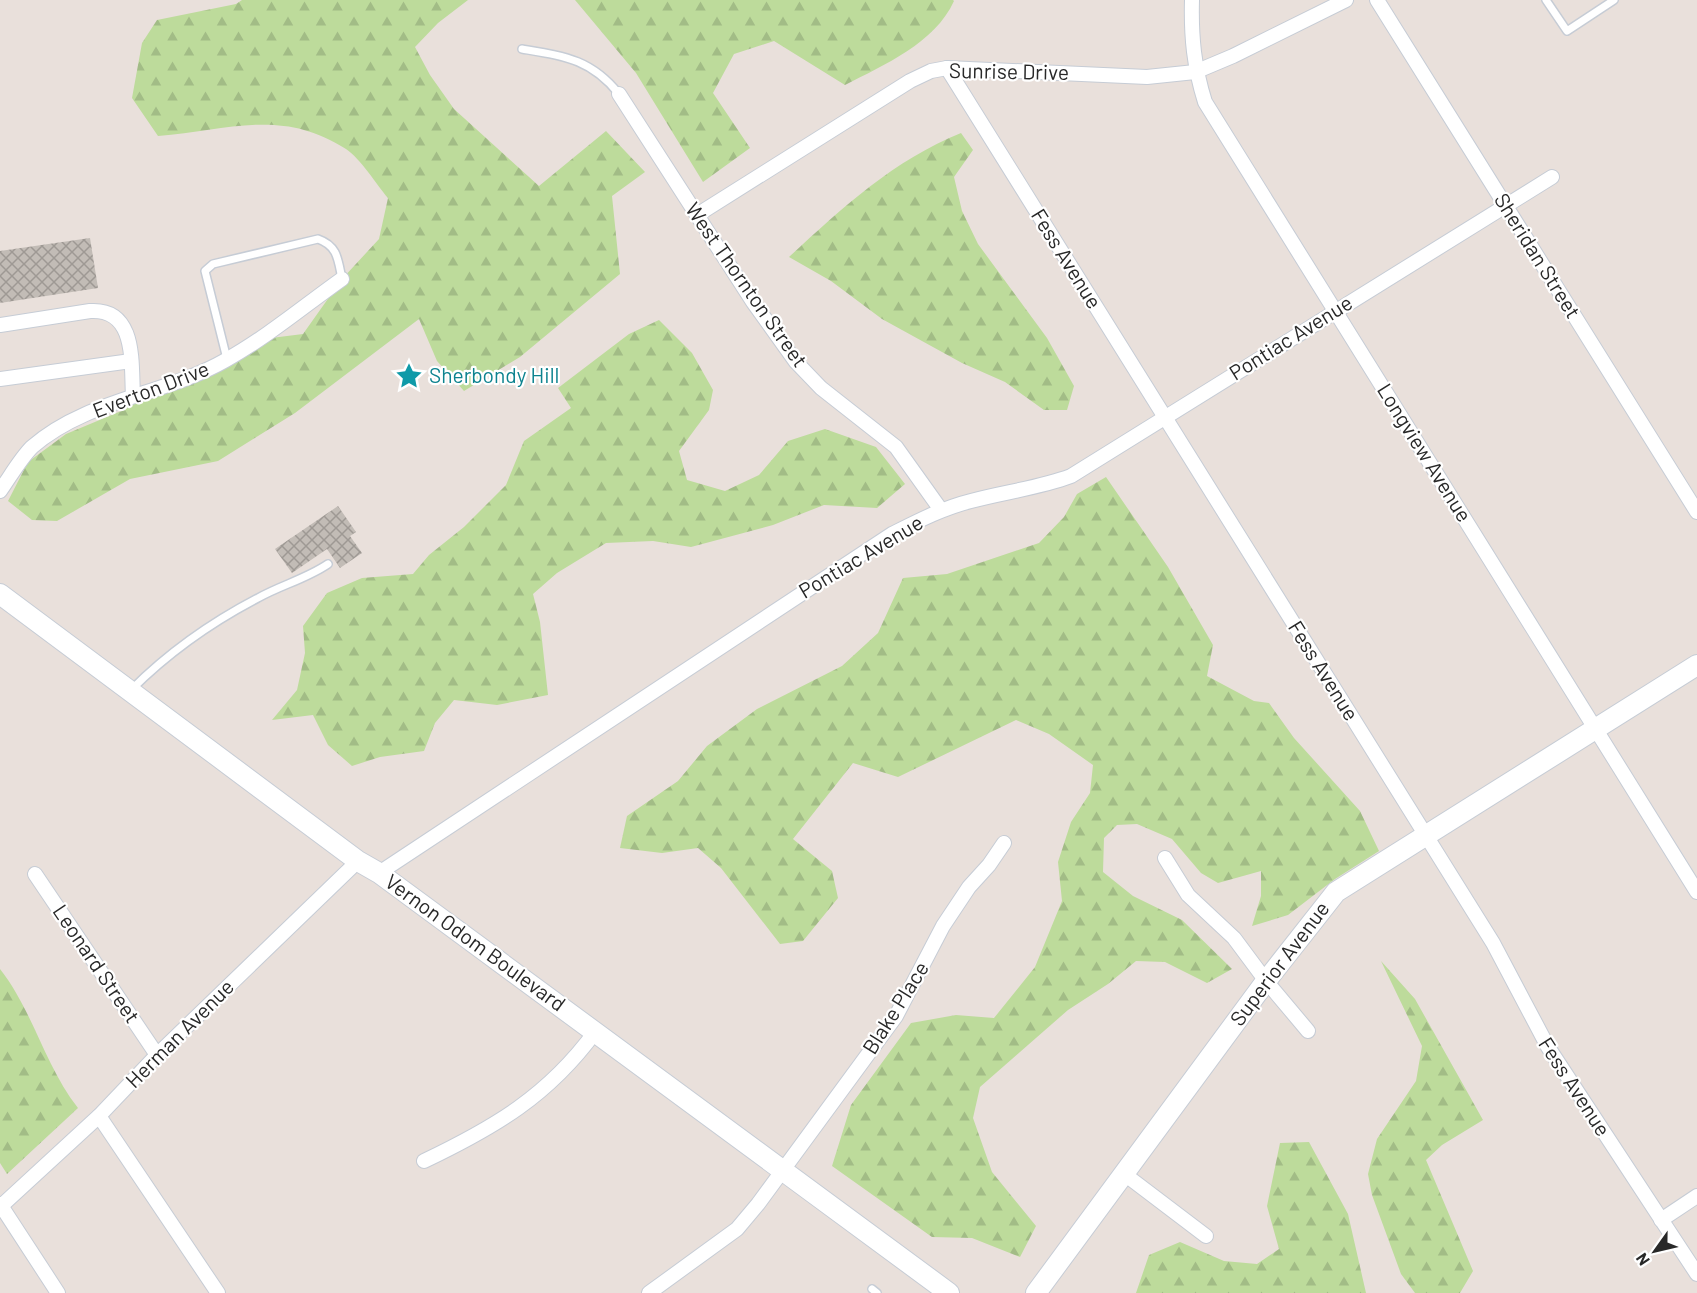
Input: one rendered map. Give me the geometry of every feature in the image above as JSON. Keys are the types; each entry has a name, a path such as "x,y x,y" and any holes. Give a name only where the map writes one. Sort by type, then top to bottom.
{"main road":[{"name":"Vernon Odom Boulevard","path":"2,599 358,861 379,873 949,1293"},
{"name":"Superior Avenue","path":"1036,1293 1266,981 1336,892 1697,665"}],"street":[{"name":"Longview Avenue","path":"1192,0 1191,42 1195,72 1205,102 1697,892"},
{"name":"Sunrise Drive","path":"697,215 910,81 931,71 947,68 1147,77 1195,72 1233,56 1346,0"},
{"name":"Sheridan Street","path":"1377,0 1697,512"},
{"name":"Fess Avenue","path":"947,68 1493,943 1548,1047 1697,1274"},
{"name":"West Thornton Street","path":"619,94 795,362 821,388 896,447 941,510"},
{"name":"Pontiac Avenue","path":"379,873 892,534 941,510 1002,493 1051,484 1071,476 1552,177"},
{"name":"Everton Drive","path":"3,483 31,448 66,423 134,396 178,383 227,360 342,279"},
{"path":"0,325 102,310 114,314 124,324 134,396"},
{"name":"Everton Drive","path":"0,379 131,362"},
{"name":"Blake Place","path":"649,1293 737,1229 896,1016 943,926 969,887 989,865 1004,843"},
{"path":"1166,858 1188,895 1234,938 1308,1031"},
{"name":"Herman Avenue","path":"0,1206 99,1116 157,1054 358,861"},
{"name":"Leonard Street","path":"35,874 157,1054"},
{"path":"424,1161 482,1133 542,1090 574,1060 595,1032"},
{"path":"99,1116 218,1293"},
{"path":"1123,1173 1206,1236"},
{"path":"1661,1220 1697,1196"},
{"path":"0,1206 58,1293"}],"lane":[{"path":"1546,0 1567,31 1614,0"},
{"path":"522,49 567,57 586,64 608,81 619,94"},
{"path":"227,360 205,271 213,264 318,239 331,244 337,253 342,279"},
{"path":"129,691 161,659 215,621 261,596 309,577 328,564"}],"green space":[{"path":"242,0 468,0 438,23 415,47 430,75 454,109 539,186 606,131 645,172 612,196 620,274 520,357 464,391 437,361 419,319 295,413 218,461 130,479 57,521 32,520 8,501 28,462 66,434 126,409 133,396 255,340 303,334 342,279 379,239 388,198 363,165 346,149 322,136 276,125 231,127 158,136 132,98 142,43 157,20 236,4"},
{"path":"575,0 954,1 945,16 921,41 892,61 845,85 774,41 734,54 713,93 750,148 703,182 636,73"},
{"path":"961,133 973,150 954,177 962,211 978,244 1047,338 1074,386 1067,410 1044,410 1005,382 962,363 882,319 831,281 789,257 849,203 891,171 913,157"},
{"path":"659,320 692,353 713,390 709,410 679,451 687,480 725,491 759,475 788,441 825,429 876,447 905,484 877,508 824,505 773,525 691,547 653,541 606,543 557,573 533,594 540,622 548,695 497,705 454,700 435,723 424,751 380,757 352,766 328,745 313,715 272,720 297,690 305,653 303,626 327,593 362,578 413,574 429,555 464,527 506,485 524,441 571,408 558,388 629,334"},
{"path":"1106,477 1168,567 1213,645 1207,676 1254,701 1269,703 1294,738 1360,811 1379,851 1335,879 1288,915 1252,926 1261,896 1261,871 1218,883 1201,873 1172,839 1137,824 1117,825 1104,838 1103,872 1133,896 1182,920 1232,969 1207,983 1165,962 1136,961 1108,984 1068,1010 980,1087 973,1118 992,1172 1036,1226 1020,1257 972,1238 932,1237 832,1166 851,1105 911,1023 956,1015 994,1018 1035,967 1062,901 1058,862 1071,822 1090,793 1093,765 1049,734 1016,720 898,777 853,763 793,839 832,871 838,898 803,941 780,944 721,868 698,848 662,853 620,848 627,816 678,781 707,746 757,709 842,666 878,633 903,578 947,574 1039,543 1064,517 1077,494"},
{"path":"1381,961 1415,999 1483,1120 1442,1145 1426,1160 1473,1271 1460,1293 1415,1293 1401,1274 1372,1195 1368,1174 1377,1139 1416,1081 1422,1046"},
{"path":"0,969 78,1108 7,1174 0,1163"},
{"path":"1309,1142 1348,1214 1366,1293 1136,1293 1149,1255 1180,1242 1224,1261 1257,1264 1279,1249 1267,1206 1280,1143"}],"building":[{"path":"90,238 98,288 0,303 0,251"},
{"path":"338,506 356,532 350,536 362,553 340,568 327,549 292,573 275,549"}],"place":[{"name":"Sherbondy Hill","path":"409,376"}]}
